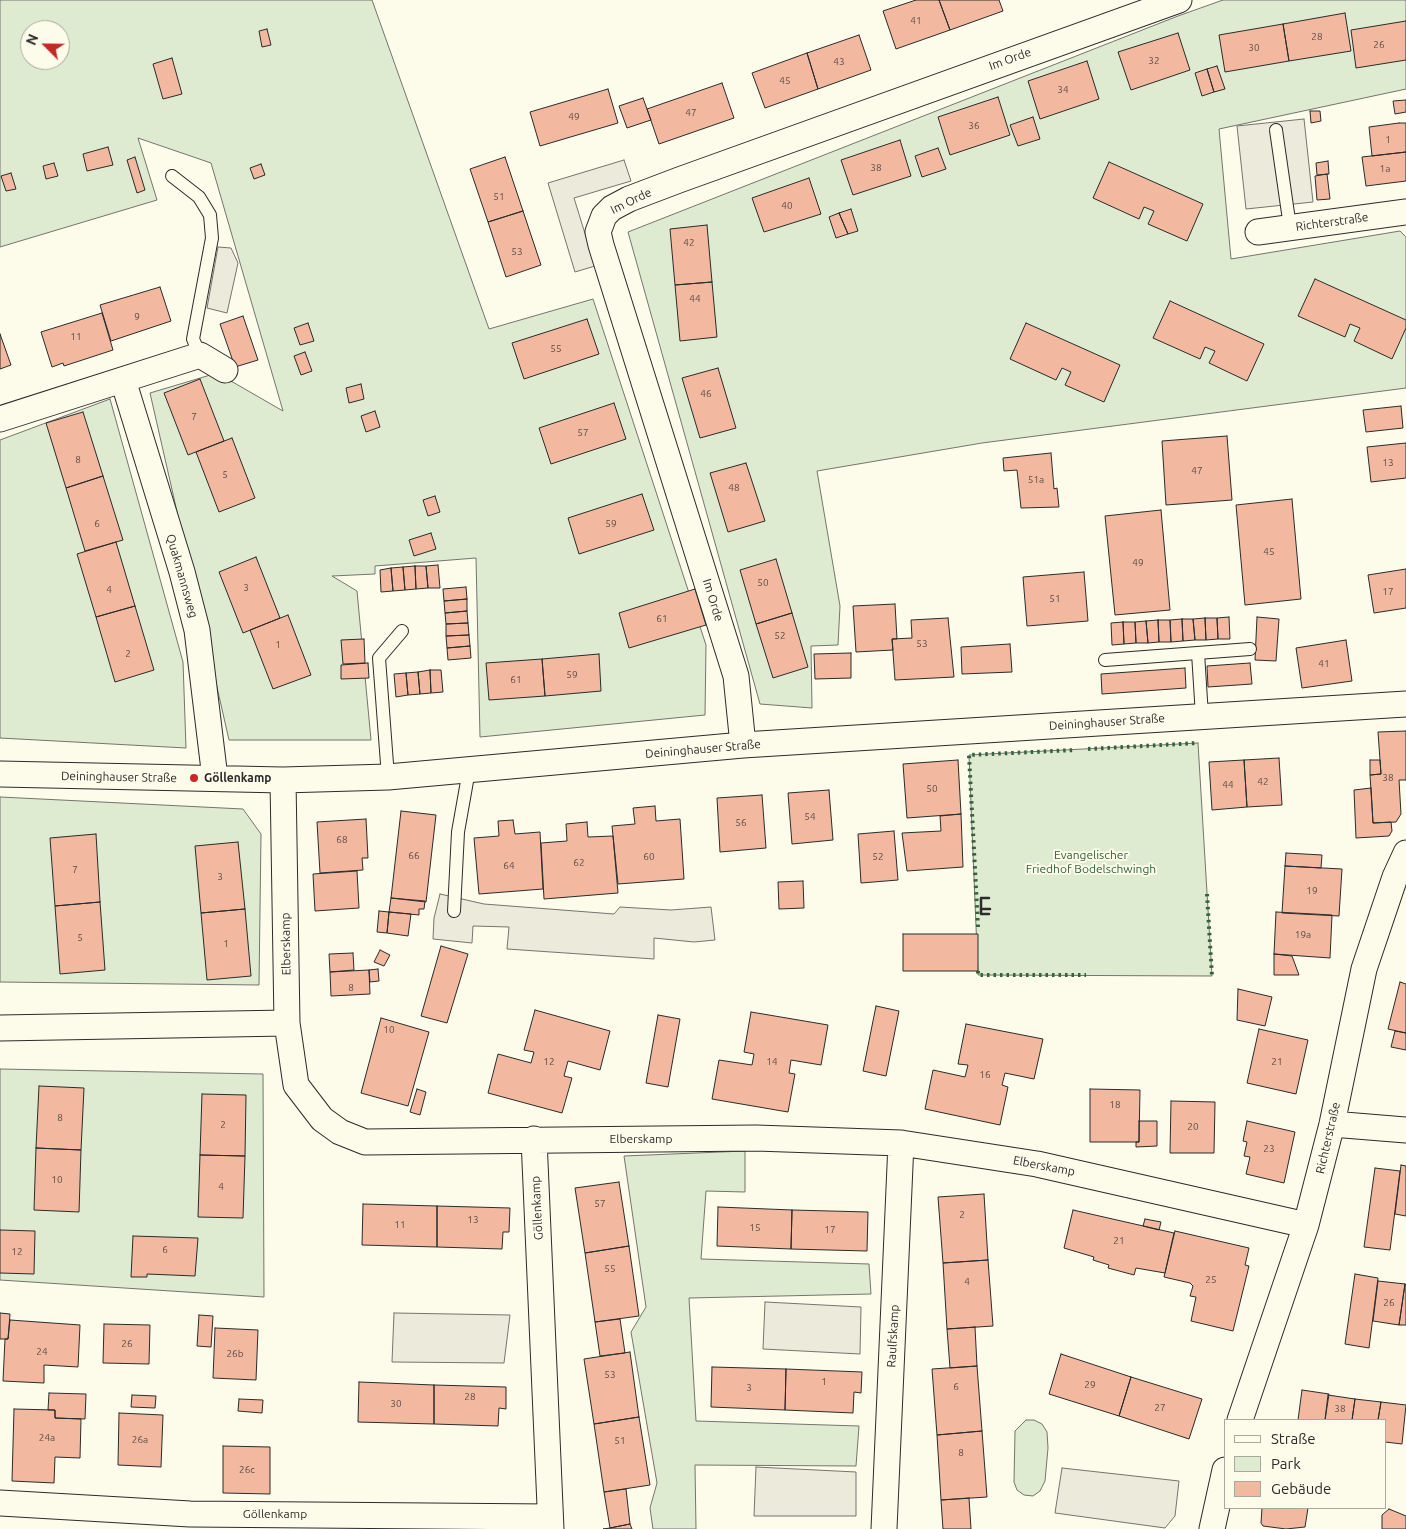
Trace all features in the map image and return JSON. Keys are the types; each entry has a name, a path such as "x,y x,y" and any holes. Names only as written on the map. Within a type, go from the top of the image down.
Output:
{"street":[{"name":"Im Orde","path":"743,745 736,676 601,245 598,232 604,216 612,208 629,199 1179,0"},
{"name":"Richterstraße","path":"1258,232 1406,212"},
{"path":"0,419 200,355 225,370"},
{"name":"Quakmannsweg","path":"123,380 182,572 197,630 214,778"},
{"name":"Deininghauser Straße","path":"0,774 284,780 388,777 743,745 1406,704"},
{"name":"Elberskamp","path":"284,780 288,1023 296,1085 322,1119 340,1132 365,1142 756,1138 901,1143 1037,1164 1306,1225"},
{"name":"Richterstraße","path":"1240,1419 1306,1225 1332,1124 1364,969 1395,877 1406,853"},
{"path":"0,1028 288,1023"},
{"path":"1332,1124 1406,1130"},
{"name":"Göllenkamp","path":"0,1503 190,1521 551,1523 534,1139"},
{"name":"Raulfskamp","path":"884,1529 901,1143"},
{"path":"1212,1529 1224,1475"}],"lane":[{"path":"1276,130 1290,227"},
{"path":"172,176 199,197 210,215 212,238 193,339 200,355"},
{"path":"388,777 379,658 402,631"},
{"path":"1105,660 1250,649"},
{"path":"1198,653 1202,716"},
{"path":"454,911 458,832 469,770"}],"green space":[{"path":"0,0 372,0 489,329 593,299 706,645 705,715 480,737 476,558 375,566 375,574 332,576 357,591 371,740 229,740 150,393 217,373 283,411 211,163 138,138 157,200 0,247"},
{"path":"1223,0 1406,0 1406,89 1219,129 1231,259 1400,231 1406,237 1406,388 982,443 817,471 840,606 838,645 811,646 812,708 760,704 628,232"},
{"path":"110,399 183,662 186,748 0,738 0,440"},
{"name":"Evangelischer Friedhof Bodelschwingh","path":"1198,743 1212,976 978,975 969,755"},
{"path":"0,797 243,809 261,834 259,985 0,982"},
{"path":"0,1069 263,1074 264,1297 0,1280"},
{"path":"745,1151 745,1192 706,1191 701,1259 869,1264 871,1294 689,1298 696,1421 859,1426 856,1466 695,1465 696,1529 653,1529 650,1508 657,1483 631,1332 646,1307 624,1156"},
{"path":"1026,1420 1034,1420 1042,1424 1047,1432 1048,1448 1045,1481 1040,1491 1033,1496 1024,1495 1017,1490 1014,1482 1015,1431"}],"shaded area":[{"path":"1304,119 1313,202 1246,209 1237,126"},
{"path":"624,160 631,181 574,198 595,266 575,272 548,183"},
{"path":"218,247 231,248 238,263 227,313 207,308"},
{"path":"440,894 484,904 614,914 620,907 671,910 711,907 715,940 694,942 654,938 654,959 507,949 509,927 473,926 472,943 433,939 434,918"},
{"path":"765,1302 861,1307 860,1354 763,1349"},
{"path":"394,1313 510,1315 504,1363 392,1362"},
{"path":"756,1467 856,1472 856,1516 754,1516"},
{"path":"1062,1468 1179,1481 1175,1516 1165,1528 1055,1513"}],"building":[{"path":"916,0 939,0 950,30 896,49 883,11"},
{"path":"939,0 999,0 1003,11 950,30"},
{"path":"1345,13 1351,51 1289,61 1283,24"},
{"path":"1406,21 1406,60 1356,68 1351,30"},
{"path":"1283,24 1289,61 1225,72 1219,35"},
{"path":"267,29 271,45 262,47 259,31"},
{"path":"1178,33 1190,70 1131,90 1118,52"},
{"path":"859,35 871,70 818,89 807,53"},
{"path":"807,53 818,89 765,108 752,73"},
{"path":"172,58 182,94 163,99 153,64"},
{"path":"1087,61 1099,99 1040,119 1028,81"},
{"path":"1217,66 1225,89 1214,92 1207,69"},
{"path":"1207,69 1214,92 1202,96 1195,73"},
{"path":"722,83 734,118 659,144 647,109"},
{"path":"608,89 618,123 540,146 530,112"},
{"path":"998,97 1010,135 950,155 938,117"},
{"path":"643,98 651,120 627,128 619,106"},
{"path":"1406,100 1406,112 1395,114 1393,101"},
{"path":"1310,111 1320,111 1321,121 1311,123"},
{"path":"1033,117 1040,139 1018,146 1010,125"},
{"path":"1406,123 1406,152 1372,156 1369,127"},
{"path":"900,140 911,176 853,195 841,160"},
{"path":"108,147 113,165 87,171 83,154"},
{"path":"938,148 946,169 922,177 915,156"},
{"path":"1406,152 1406,181 1366,186 1362,157"},
{"path":"135,157 145,190 137,193 127,160"},
{"path":"505,157 523,211 488,222 470,169"},
{"path":"1328,161 1329,174 1317,175 1316,163"},
{"path":"1109,162 1203,204 1187,241 1148,224 1154,211 1144,207 1139,219 1093,198"},
{"path":"54,163 58,176 46,179 43,166"},
{"path":"261,164 265,175 254,179 250,168"},
{"path":"11,173 16,189 6,191 1,176"},
{"path":"1327,174 1330,199 1317,200 1315,176"},
{"path":"809,178 821,214 764,232 752,198"},
{"path":"851,209 858,231 848,234 839,213"},
{"path":"523,211 541,265 506,277 488,222"},
{"path":"839,213 848,234 836,238 829,217"},
{"path":"707,225 712,282 675,285 670,229"},
{"path":"1315,279 1406,320 1406,328 1392,359 1354,341 1360,328 1350,324 1345,337 1298,316"},
{"path":"712,282 717,337 680,341 675,285"},
{"path":"160,287 171,321 111,341 100,305"},
{"path":"1170,301 1264,344 1247,381 1209,363 1215,351 1205,347 1200,359 1153,338"},
{"path":"102,313 113,350 64,366 63,363 52,367 41,332"},
{"path":"243,316 258,360 235,367 220,324"},
{"path":"587,319 599,354 524,379 512,343"},
{"path":"308,323 314,341 300,345 294,328"},
{"path":"1026,323 1120,365 1104,402 1065,385 1071,372 1062,368 1056,380 1010,359"},
{"path":"0,334 11,365 0,369"},
{"path":"305,352 312,371 301,375 294,356"},
{"path":"718,368 736,428 700,438 682,378"},
{"path":"200,379 224,441 188,455 164,393"},
{"path":"361,384 364,399 349,403 346,388"},
{"path":"614,403 626,439 551,464 539,428"},
{"path":"1401,406 1403,428 1366,432 1363,410"},
{"path":"375,411 380,427 366,432 361,416"},
{"path":"83,412 103,476 66,488 46,423"},
{"path":"1227,436 1232,500 1166,505 1162,441"},
{"path":"232,438 255,498 219,512 196,452"},
{"path":"1406,443 1406,478 1371,482 1367,447"},
{"path":"1051,453 1054,489 1057,488 1059,507 1021,508 1017,470 1004,471 1003,458"},
{"path":"746,463 765,521 728,532 710,473"},
{"path":"103,476 123,540 85,551 66,488"},
{"path":"642,494 654,530 579,554 568,518"},
{"path":"435,496 440,512 428,516 423,500"},
{"path":"1292,499 1301,599 1245,605 1236,505"},
{"path":"1161,510 1170,610 1115,615 1105,516"},
{"path":"431,533 436,549 414,556 409,540"},
{"path":"116,542 135,606 96,617 77,554"},
{"path":"256,557 280,618 243,633 219,572"},
{"path":"776,559 792,613 756,624 740,570"},
{"path":"438,565 440,588 428,588 426,566"},
{"path":"415,566 416,589 405,590 403,567"},
{"path":"415,566 426,566 428,588 416,589"},
{"path":"403,567 405,590 393,591 391,568"},
{"path":"391,568 393,591 381,592 380,570"},
{"path":"1406,569 1406,608 1374,613 1368,575"},
{"path":"1084,572 1088,621 1027,626 1023,577"},
{"path":"466,587 467,599 444,601 443,589"},
{"path":"695,589 706,625 629,648 619,613"},
{"path":"467,599 467,611 445,613 444,601"},
{"path":"895,604 897,639 892,639 893,650 856,652 853,606"},
{"path":"135,606 154,670 115,682 96,617"},
{"path":"467,611 468,623 446,624 445,613"},
{"path":"792,613 808,667 773,678 756,624"},
{"path":"288,615 311,675 273,689 250,630"},
{"path":"1229,617 1230,639 1218,639 1217,618"},
{"path":"1257,617 1279,619 1276,661 1255,660"},
{"path":"948,618 954,677 895,680 892,639 912,638 911,620"},
{"path":"1205,618 1217,618 1218,639 1206,640"},
{"path":"1205,618 1206,640 1195,640 1193,619"},
{"path":"1182,619 1183,641 1171,642 1170,620"},
{"path":"1182,619 1193,619 1195,640 1183,641"},
{"path":"1158,620 1170,620 1171,642 1159,642"},
{"path":"1158,620 1159,642 1148,643 1146,621"},
{"path":"1146,621 1148,643 1136,643 1135,622"},
{"path":"1123,622 1135,622 1136,643 1124,644"},
{"path":"1123,622 1124,644 1112,645 1111,623"},
{"path":"468,623 469,635 446,636 446,624"},
{"path":"469,635 470,646 447,648 446,636"},
{"path":"364,639 365,663 343,664 341,640"},
{"path":"1346,640 1352,681 1302,688 1296,648"},
{"path":"1010,644 1012,672 962,674 961,647"},
{"path":"470,646 471,658 448,660 447,648"},
{"path":"851,653 851,678 815,679 814,654"},
{"path":"599,654 601,691 545,696 542,659"},
{"path":"542,659 545,696 489,700 486,663"},
{"path":"368,663 369,678 341,679 341,665"},
{"path":"1250,663 1252,684 1208,687 1207,666"},
{"path":"1185,668 1186,688 1102,694 1101,674"},
{"path":"430,670 431,693 420,694 418,672"},
{"path":"430,670 441,670 443,692 431,693"},
{"path":"418,672 420,694 408,695 406,673"},
{"path":"406,673 408,695 396,697 394,674"},
{"path":"1406,731 1406,780 1399,780 1401,814 1396,822 1373,823 1370,775 1381,774 1378,732"},
{"path":"1279,758 1282,805 1247,807 1244,760"},
{"path":"958,760 961,814 907,818 903,764"},
{"path":"1244,760 1247,807 1212,810 1209,762"},
{"path":"1370,760 1380,760 1381,774 1370,775"},
{"path":"1371,788 1373,823 1391,822 1392,831 1389,836 1356,838 1354,790"},
{"path":"829,790 833,840 792,844 788,793"},
{"path":"762,795 766,848 720,852 717,798"},
{"path":"655,806 656,821 680,819 684,879 618,884 612,826 635,824 633,808"},
{"path":"401,811 436,815 426,902 391,898"},
{"path":"961,814 963,867 907,871 902,833 941,831 940,816"},
{"path":"366,819 368,858 362,858 363,870 320,873 317,822"},
{"path":"513,820 515,834 540,832 543,889 479,894 474,838 499,836 498,821"},
{"path":"587,822 588,837 613,836 618,893 544,899 541,843 567,841 566,824"},
{"path":"894,831 898,880 861,883 858,834"},
{"path":"96,834 100,902 55,906 50,838"},
{"path":"238,842 245,909 201,913 195,846"},
{"path":"1286,853 1322,855 1321,868 1285,866"},
{"path":"1285,866 1342,869 1339,916 1282,913"},
{"path":"357,871 359,908 315,911 313,874"},
{"path":"803,881 804,908 779,909 778,882"},
{"path":"391,898 425,901 424,909 419,909 419,915 389,912"},
{"path":"100,902 105,970 60,974 55,906"},
{"path":"245,909 251,976 207,980 201,913"},
{"path":"379,911 389,912 387,933 377,932"},
{"path":"389,912 411,914 408,936 387,933"},
{"path":"1276,912 1332,915 1330,958 1274,954"},
{"path":"903,934 978,934 978,971 903,971"},
{"path":"441,946 468,954 447,1023 421,1016"},
{"path":"380,950 390,955 384,966 374,962"},
{"path":"353,953 354,970 330,972 329,954"},
{"path":"1274,954 1292,956 1299,975 1274,975"},
{"path":"378,969 379,981 370,982 369,970"},
{"path":"369,970 370,994 331,996 330,972"},
{"path":"1400,982 1406,984 1406,1033 1388,1029"},
{"path":"1238,989 1272,997 1265,1026 1237,1020"},
{"path":"876,1006 899,1011 886,1076 863,1071"},
{"path":"535,1010 610,1031 600,1070 568,1061 564,1076 572,1078 562,1113 488,1093 498,1054 531,1063 534,1052 524,1050"},
{"path":"751,1012 828,1025 821,1065 791,1060 789,1073 795,1074 788,1112 712,1099 719,1060 752,1065 754,1054 744,1052"},
{"path":"658,1015 680,1019 668,1087 646,1083"},
{"path":"381,1018 429,1032 408,1106 361,1093"},
{"path":"966,1024 1043,1039 1034,1079 1005,1073 1002,1085 1008,1087 1000,1125 925,1109 933,1070 965,1077 968,1065 958,1064"},
{"path":"1259,1029 1308,1040 1296,1094 1247,1083"},
{"path":"1395,1031 1406,1033 1406,1050 1391,1047"},
{"path":"39,1086 84,1088 81,1150 36,1148"},
{"path":"417,1089 426,1092 420,1115 410,1112"},
{"path":"1090,1089 1140,1090 1139,1142 1090,1142"},
{"path":"202,1094 246,1095 245,1156 200,1155"},
{"path":"1171,1101 1215,1102 1214,1153 1170,1153"},
{"path":"1139,1121 1157,1121 1157,1146 1136,1147 1136,1142 1139,1142"},
{"path":"1247,1121 1295,1132 1284,1183 1246,1174 1250,1157 1244,1156 1247,1142 1243,1141"},
{"path":"36,1148 81,1150 79,1212 34,1210"},
{"path":"200,1155 245,1156 243,1218 198,1217"},
{"path":"1401,1165 1406,1166 1406,1216 1395,1214"},
{"path":"1375,1168 1400,1171 1390,1250 1364,1247"},
{"path":"619,1182 629,1246 585,1253 575,1188"},
{"path":"984,1194 988,1260 943,1263 938,1197"},
{"path":"363,1204 437,1206 437,1247 362,1245"},
{"path":"437,1206 510,1208 509,1232 503,1232 502,1249 437,1247"},
{"path":"718,1207 792,1210 791,1249 717,1246"},
{"path":"792,1210 868,1212 867,1251 791,1249"},
{"path":"1073,1210 1174,1233 1165,1273 1136,1268 1134,1275 1108,1268 1109,1265 1093,1260 1094,1257 1064,1248"},
{"path":"1145,1219 1161,1222 1159,1230 1143,1226"},
{"path":"0,1230 35,1231 34,1274 0,1273"},
{"path":"1175,1231 1249,1248 1245,1265 1249,1266 1233,1331 1191,1321 1196,1297 1190,1296 1193,1286 1190,1283 1164,1277"},
{"path":"133,1236 198,1238 195,1276 147,1274 147,1277 131,1277"},
{"path":"629,1246 639,1316 595,1322 585,1253"},
{"path":"988,1260 993,1326 947,1329 943,1263"},
{"path":"1355,1274 1378,1278 1369,1348 1345,1344"},
{"path":"1378,1281 1405,1284 1399,1325 1373,1321"},
{"path":"1405,1284 1406,1325 1399,1325"},
{"path":"0,1313 10,1314 8,1339 0,1339"},
{"path":"199,1315 213,1316 211,1347 197,1346"},
{"path":"620,1319 625,1353 600,1356 595,1322"},
{"path":"10,1320 80,1325 78,1367 44,1365 44,1383 3,1381 5,1339 8,1339"},
{"path":"104,1324 150,1325 149,1364 103,1363"},
{"path":"975,1327 977,1366 950,1368 947,1329"},
{"path":"215,1328 258,1330 256,1380 213,1378"},
{"path":"630,1352 639,1417 594,1424 584,1359"},
{"path":"1061,1354 1131,1377 1119,1416 1049,1394"},
{"path":"977,1366 982,1431 937,1435 932,1369"},
{"path":"712,1367 786,1369 785,1410 711,1407"},
{"path":"786,1369 862,1372 861,1393 854,1392 853,1413 785,1410"},
{"path":"1131,1377 1202,1399 1189,1439 1119,1416"},
{"path":"359,1382 434,1385 434,1424 358,1422"},
{"path":"434,1385 506,1387 506,1409 499,1408 498,1426 434,1424"},
{"path":"1302,1390 1329,1394 1325,1419 1298,1419"},
{"path":"49,1393 86,1394 85,1419 55,1418 55,1410 48,1410"},
{"path":"132,1395 156,1396 155,1408 131,1407"},
{"path":"1328,1395 1355,1399 1352,1419 1325,1419"},
{"path":"239,1399 263,1400 262,1413 238,1411"},
{"path":"1355,1399 1381,1402 1378,1419 1352,1419"},
{"path":"1381,1402 1406,1405 1402,1444 1386,1442 1386,1419 1378,1419"},
{"path":"14,1409 55,1410 55,1418 81,1419 80,1458 55,1457 54,1483 12,1481"},
{"path":"119,1413 163,1415 161,1467 118,1465"},
{"path":"639,1417 650,1485 604,1492 594,1424"},
{"path":"982,1431 987,1497 941,1500 937,1435"},
{"path":"223,1446 270,1447 270,1494 223,1493"},
{"path":"626,1489 630,1524 610,1528 604,1492"},
{"path":"969,1498 971,1529 943,1529 941,1500"},
{"path":"1262,1509 1308,1509 1305,1527 1286,1529 1263,1526 1261,1523"},
{"path":"1389,1509 1406,1516 1406,1529 1382,1529 1382,1515"},
{"path":"630,1524 632,1529 603,1529 610,1528"}],"hedge":[{"path":"1088,749 1198,743"},
{"path":"978,927 969,755 1075,750"},
{"path":"1207,894 1212,976"},
{"path":"978,971 978,975 1086,975"}],"wall":[{"path":"989,898 981,898 981,914 989,914"},
{"path":"981,909 990,909"}],"place":[{"name":"Göllenkamp","path":"194,778"}]}
